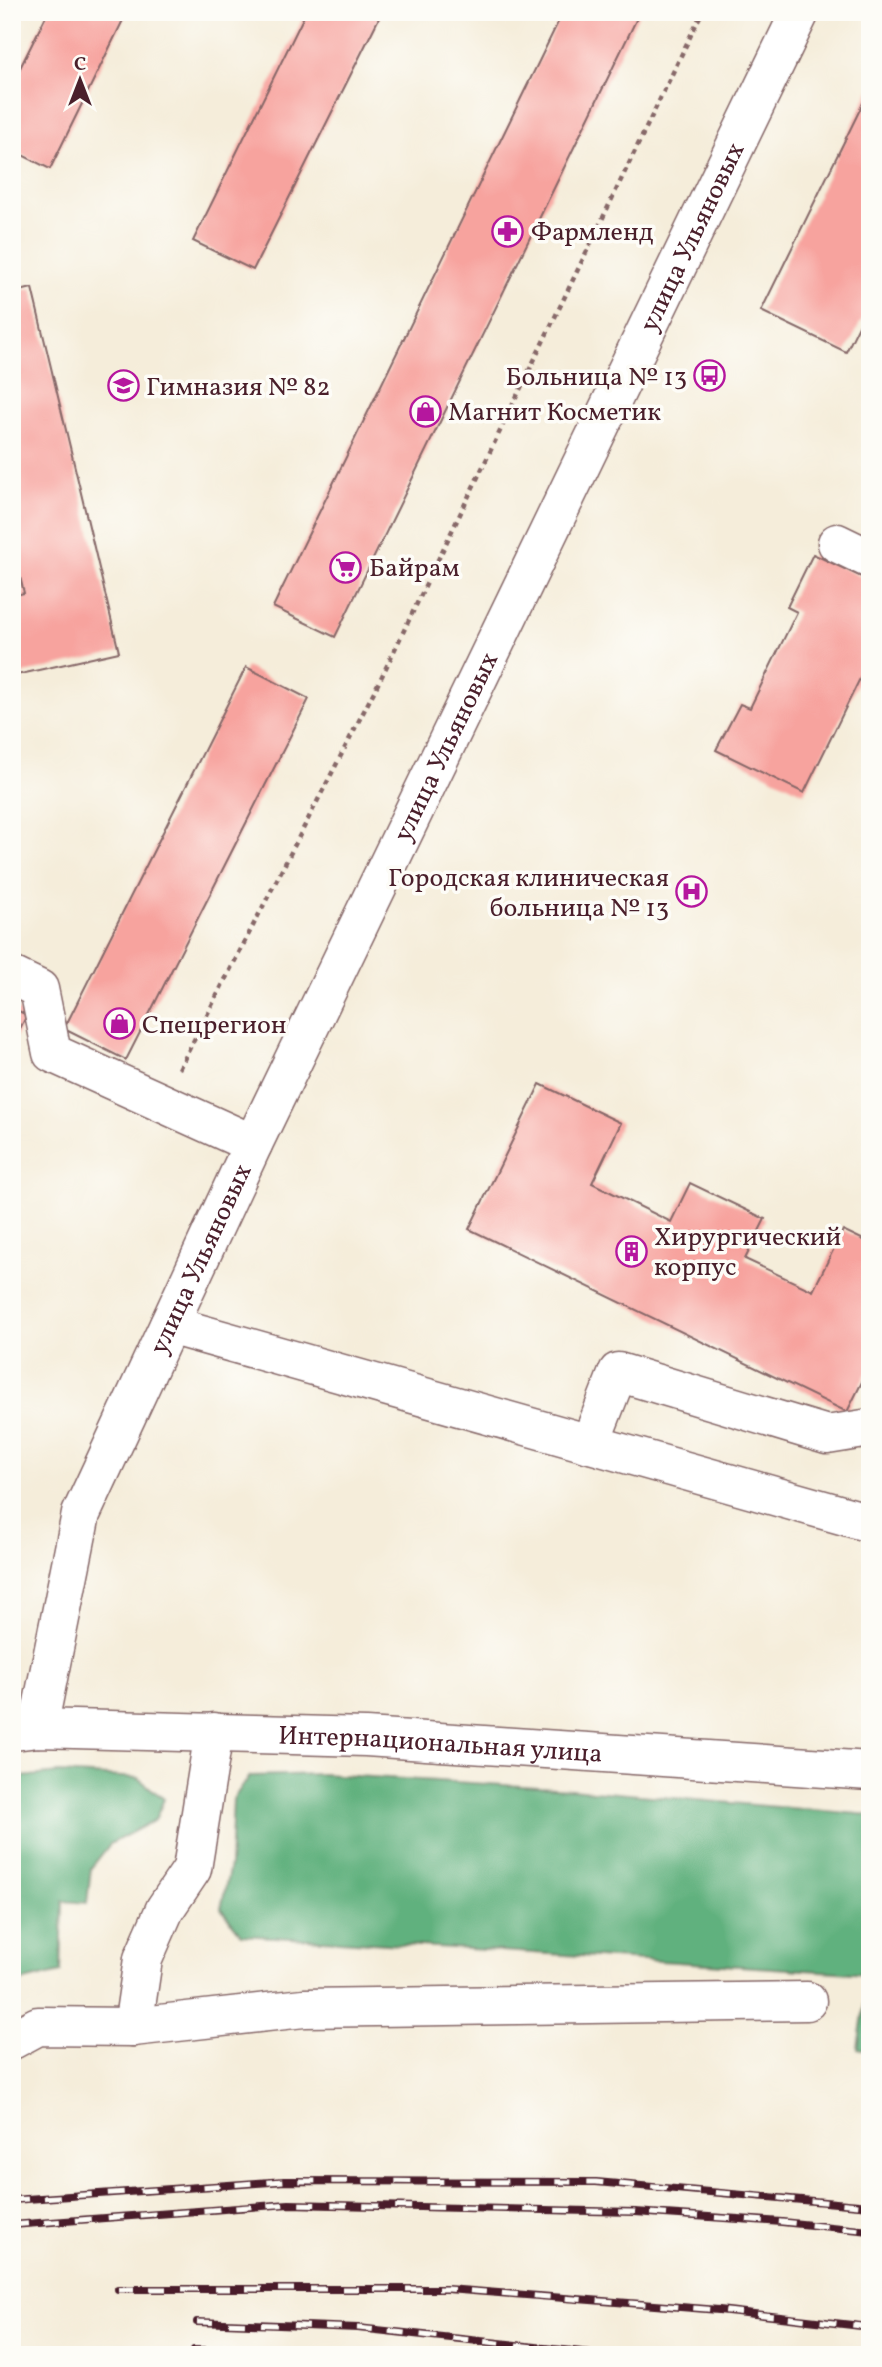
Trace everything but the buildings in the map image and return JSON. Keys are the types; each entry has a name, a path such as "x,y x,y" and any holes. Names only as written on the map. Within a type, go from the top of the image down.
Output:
{"main road":[{"name":"улица Ульяновых","path":"25,1730 81,1514 253,1144 800,12"},
{"path":"12,976 39,989 52,1053 253,1144"},
{"path":"169,1325 870,1523"},
{"path":"590,1444 618,1372 827,1434 870,1428"},
{"name":"Интернациональная улица","path":"25,1730 366,1737 870,1771"},
{"path":"133,2027 143,1959 165,1909 192,1869 214,1732"},
{"path":"12,2040 38,2026 133,2027 304,2008 807,2001"}],"path":[{"path":"161,1103 382,676 702,12"}],"green space":[{"path":"59,1773 138,1778 164,1799 155,1820 110,1844 91,1868 87,1903 63,1901 61,1972 12,1984 12,1778"},
{"path":"322,1774 571,1789 870,1815 870,2051 858,2048 869,1974 242,1935 221,1909 230,1865 233,1799 250,1776"}],"railway":[{"path":"12,2200 285,2181 596,2182 870,2206"},
{"path":"12,2225 289,2204 635,2212 870,2231"},
{"path":"118,2289 447,2289 719,2310 870,2327"},
{"path":"197,2322 358,2328 610,2355"},
{"path":"194,2350 421,2355"}],"place":[{"name":"Фармленд","path":"508,231"},
{"name":"Больница № 13","path":"710,376"},
{"name":"Гимназия № 82","path":"123,386"},
{"name":"Магнит Косметик","path":"425,411"},
{"name":"Байрам","path":"346,567"},
{"name":"Городская клиническая больница № 13","path":"692,892"},
{"name":"Спецрегион","path":"119,1024"},
{"name":"Хирургический корпус","path":"631,1251"}]}
